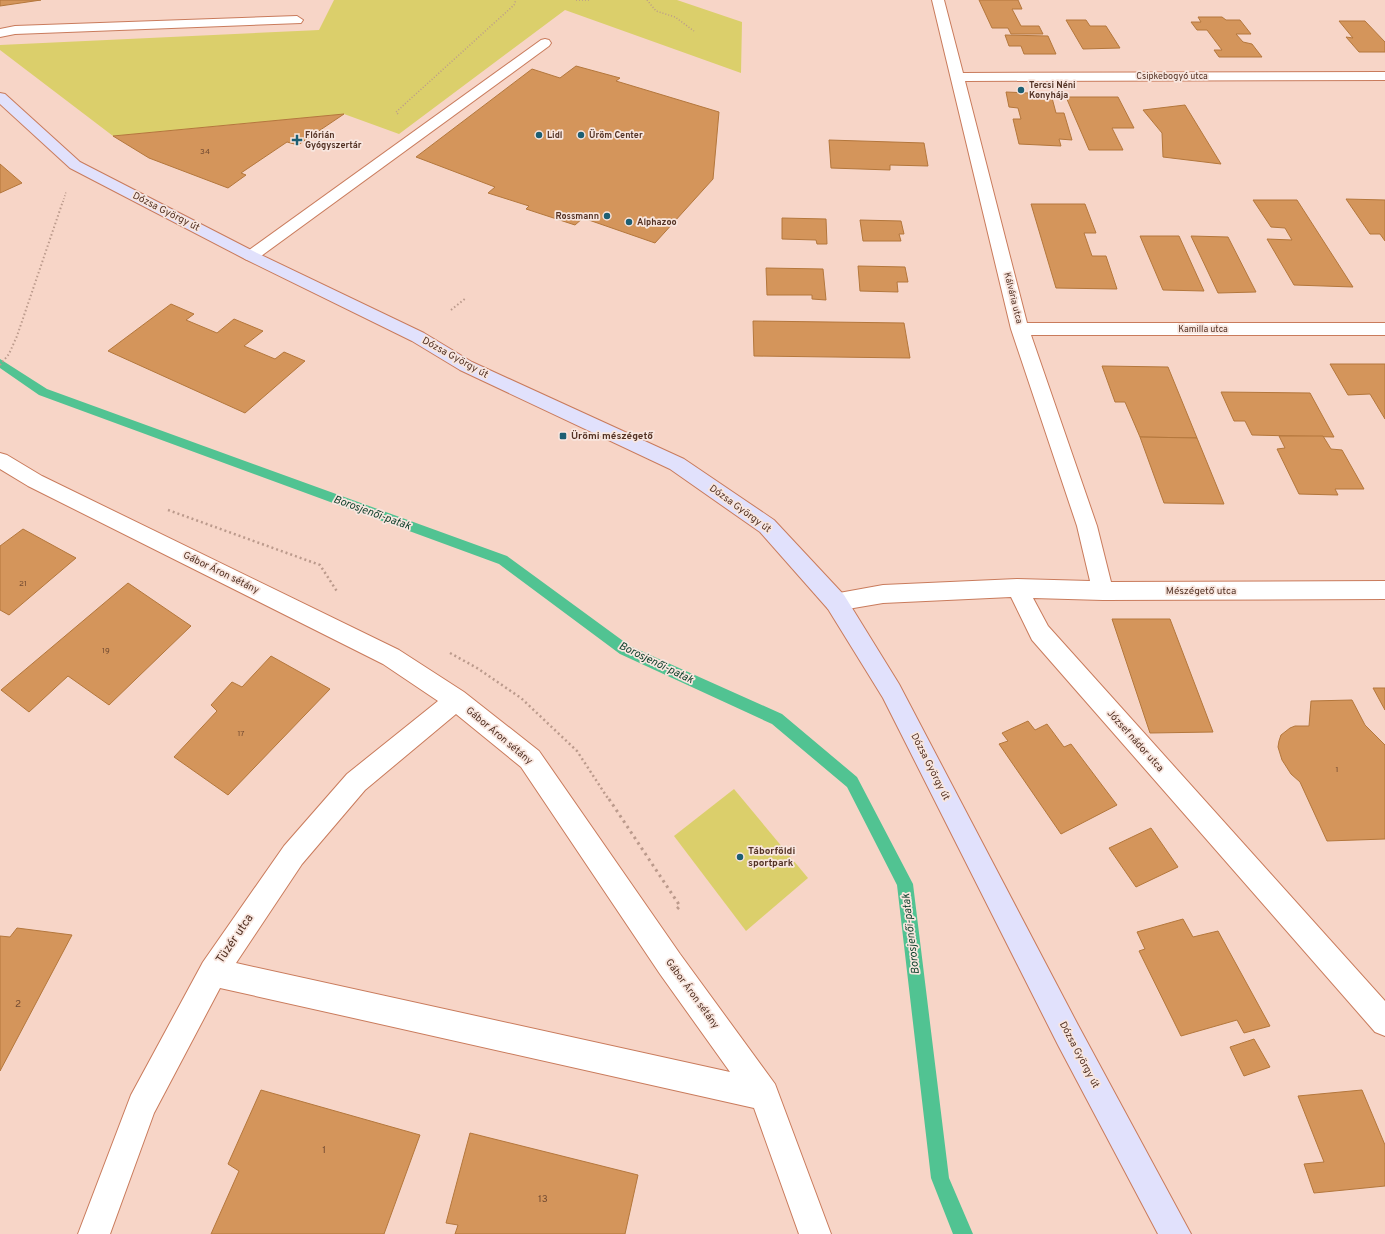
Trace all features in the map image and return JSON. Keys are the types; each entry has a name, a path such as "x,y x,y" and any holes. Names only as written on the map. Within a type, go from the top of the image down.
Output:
{"main road":[{"name":"Dózsa György út","path":"0,97 75,165 251,256 418,337 466,366 678,464 768,526 836,602 891,691 1068,1035 1175,1234"}],"street":[{"name":"Kálvária utca","path":"938,0 1020,329 1087,526 1103,591"},
{"path":"0,32 15,30 297,20"},
{"path":"251,256 545,43"},
{"name":"Csipkebogyó utca","path":"958,77 1385,76"},
{"name":"Kamilla utca","path":"1020,329 1385,329"},
{"name":"Gábor Áron sétány","path":"0,460 35,482 391,657 456,700 530,759 665,958 764,1095 815,1234"},
{"path":"836,602 884,594 1017,588"},
{"name":"Mészégető utca","path":"1017,588 1103,591 1385,590"},
{"name":"József nádor utca","path":"1017,588 1040,633 1385,1022"},
{"name":"Tüzér utca","path":"94,1234 142,1106 213,972 293,855 356,782 456,700"},
{"path":"213,972 764,1095"}],"path":[{"path":"417,135 396,112 514,5 516,0"},
{"path":"576,0 589,0"},
{"path":"647,0 656,11 675,17 694,31"},
{"path":"0,366 9,354 17,336 75,165"},
{"path":"451,310 466,298"}],"shaded area":[{"path":"334,0 677,0 742,22 741,73 565,10 399,134 344,114 113,136 0,50 0,45 319,30"},
{"name":"Táborföldi sportpark","path":"734,789 808,878 746,931 674,836"}],"building":[{"path":"0,0 41,0 0,6"},
{"path":"979,0 1018,0 1022,9 1012,9 1021,26 1039,26 1043,34 1011,34 1008,28 992,28"},
{"path":"1198,17 1222,17 1226,20 1240,20 1251,34 1236,34 1243,42 1252,44 1262,57 1219,57 1214,50 1222,50 1207,30 1197,30 1191,22 1201,22"},
{"path":"1066,20 1086,20 1090,26 1106,26 1120,48 1083,49"},
{"path":"1339,21 1365,21 1385,42 1385,52 1359,52 1346,37 1353,38"},
{"path":"1005,35 1048,36 1056,54 1024,54 1021,46 1009,46"},
{"name":"Üröm Center","path":"576,66 620,78 616,81 719,112 713,179 655,243 583,218 575,225 526,209 529,206 488,193 495,187 416,157 532,69 560,78"},
{"path":"1006,92 1051,94 1056,113 1064,113 1072,140 1059,139 1061,146 1019,144 1013,119 1021,119 1018,108 1009,107"},
{"path":"1066,97 1118,97 1134,128 1112,128 1123,150 1089,150"},
{"path":"1185,105 1221,164 1163,157 1162,133 1143,110"},
{"path":"344,114 298,145 287,142 241,173 246,175 228,188 149,158 113,136"},
{"path":"829,140 924,143 928,166 890,165 890,170 831,168"},
{"path":"0,164 22,183 0,193"},
{"path":"1346,199 1385,200 1385,241 1380,234 1370,234"},
{"path":"1253,200 1297,200 1353,287 1294,285 1267,239 1292,240 1285,228 1271,227"},
{"path":"1031,204 1085,204 1096,233 1084,233 1092,256 1106,256 1117,289 1056,288"},
{"path":"782,218 826,219 827,244 817,244 816,240 782,239"},
{"path":"860,220 901,221 904,234 899,234 901,241 863,241"},
{"path":"1140,236 1179,236 1204,291 1163,290"},
{"path":"1191,236 1228,237 1256,292 1218,293"},
{"path":"858,266 905,267 908,282 897,282 898,292 860,291"},
{"path":"766,268 823,269 826,300 812,299 812,295 767,295"},
{"path":"171,304 194,314 186,320 217,333 234,319 263,331 244,346 275,359 284,352 305,361 245,413 108,351"},
{"path":"753,321 904,323 910,358 754,356"},
{"path":"1330,364 1385,364 1385,419 1370,394 1348,395"},
{"path":"1102,366 1168,367 1197,438 1140,437 1125,402 1115,402"},
{"path":"1221,392 1310,393 1334,437 1252,435 1245,421 1234,421"},
{"path":"1279,436 1323,436 1331,449 1342,450 1364,489 1335,489 1338,495 1299,494 1277,449 1285,448"},
{"path":"1140,437 1197,438 1224,504 1164,503"},
{"path":"23,529 76,558 9,615 0,610 0,546"},
{"path":"128,583 191,626 109,705 68,676 29,712 1,690"},
{"path":"1112,619 1170,619 1213,732 1150,733"},
{"path":"271,656 330,689 228,795 174,757 217,711 211,705 232,682 242,687"},
{"path":"1373,688 1385,688 1385,710"},
{"path":"1352,700 1365,725 1385,745 1385,839 1327,841 1300,782 1291,774 1282,760 1278,747 1279,741 1281,735 1290,728 1295,726 1309,726 1311,701"},
{"path":"1028,721 1035,730 1047,724 1064,747 1071,744 1117,805 1061,834 999,744 1008,741 1002,733"},
{"path":"1151,828 1178,867 1136,887 1109,848"},
{"path":"1183,919 1193,937 1218,931 1270,1026 1244,1033 1237,1020 1181,1036 1139,951 1145,949 1137,932"},
{"path":"17,928 72,935 0,1071 0,936 10,937"},
{"path":"1254,1039 1270,1067 1244,1076 1230,1047"},
{"path":"261,1090 420,1135 384,1234 211,1234 239,1171 228,1164"},
{"path":"1362,1090 1385,1145 1385,1186 1314,1193 1304,1164 1324,1162 1298,1096"},
{"path":"470,1133 638,1175 625,1234 455,1234 458,1225 446,1223"}],"waterway":[{"name":"Borosjenői-patak","path":"0,363 43,392 503,560 625,650 777,719 852,782 905,884 940,1178 963,1234"}],"place":[{"name":"Tercsi Néni Konyhája","path":"1021,90"},
{"name":"Lidl","path":"539,135"},
{"name":"Üröm Center","path":"581,135"},
{"name":"Flórián Gyógyszertár","path":"297,140"},
{"name":"Rossmann","path":"607,216"},
{"name":"Alphazoo","path":"629,222"},
{"name":"Ürömi mészégető","path":"563,436"},
{"name":"Táborföldi sportpark","path":"740,857"}]}
